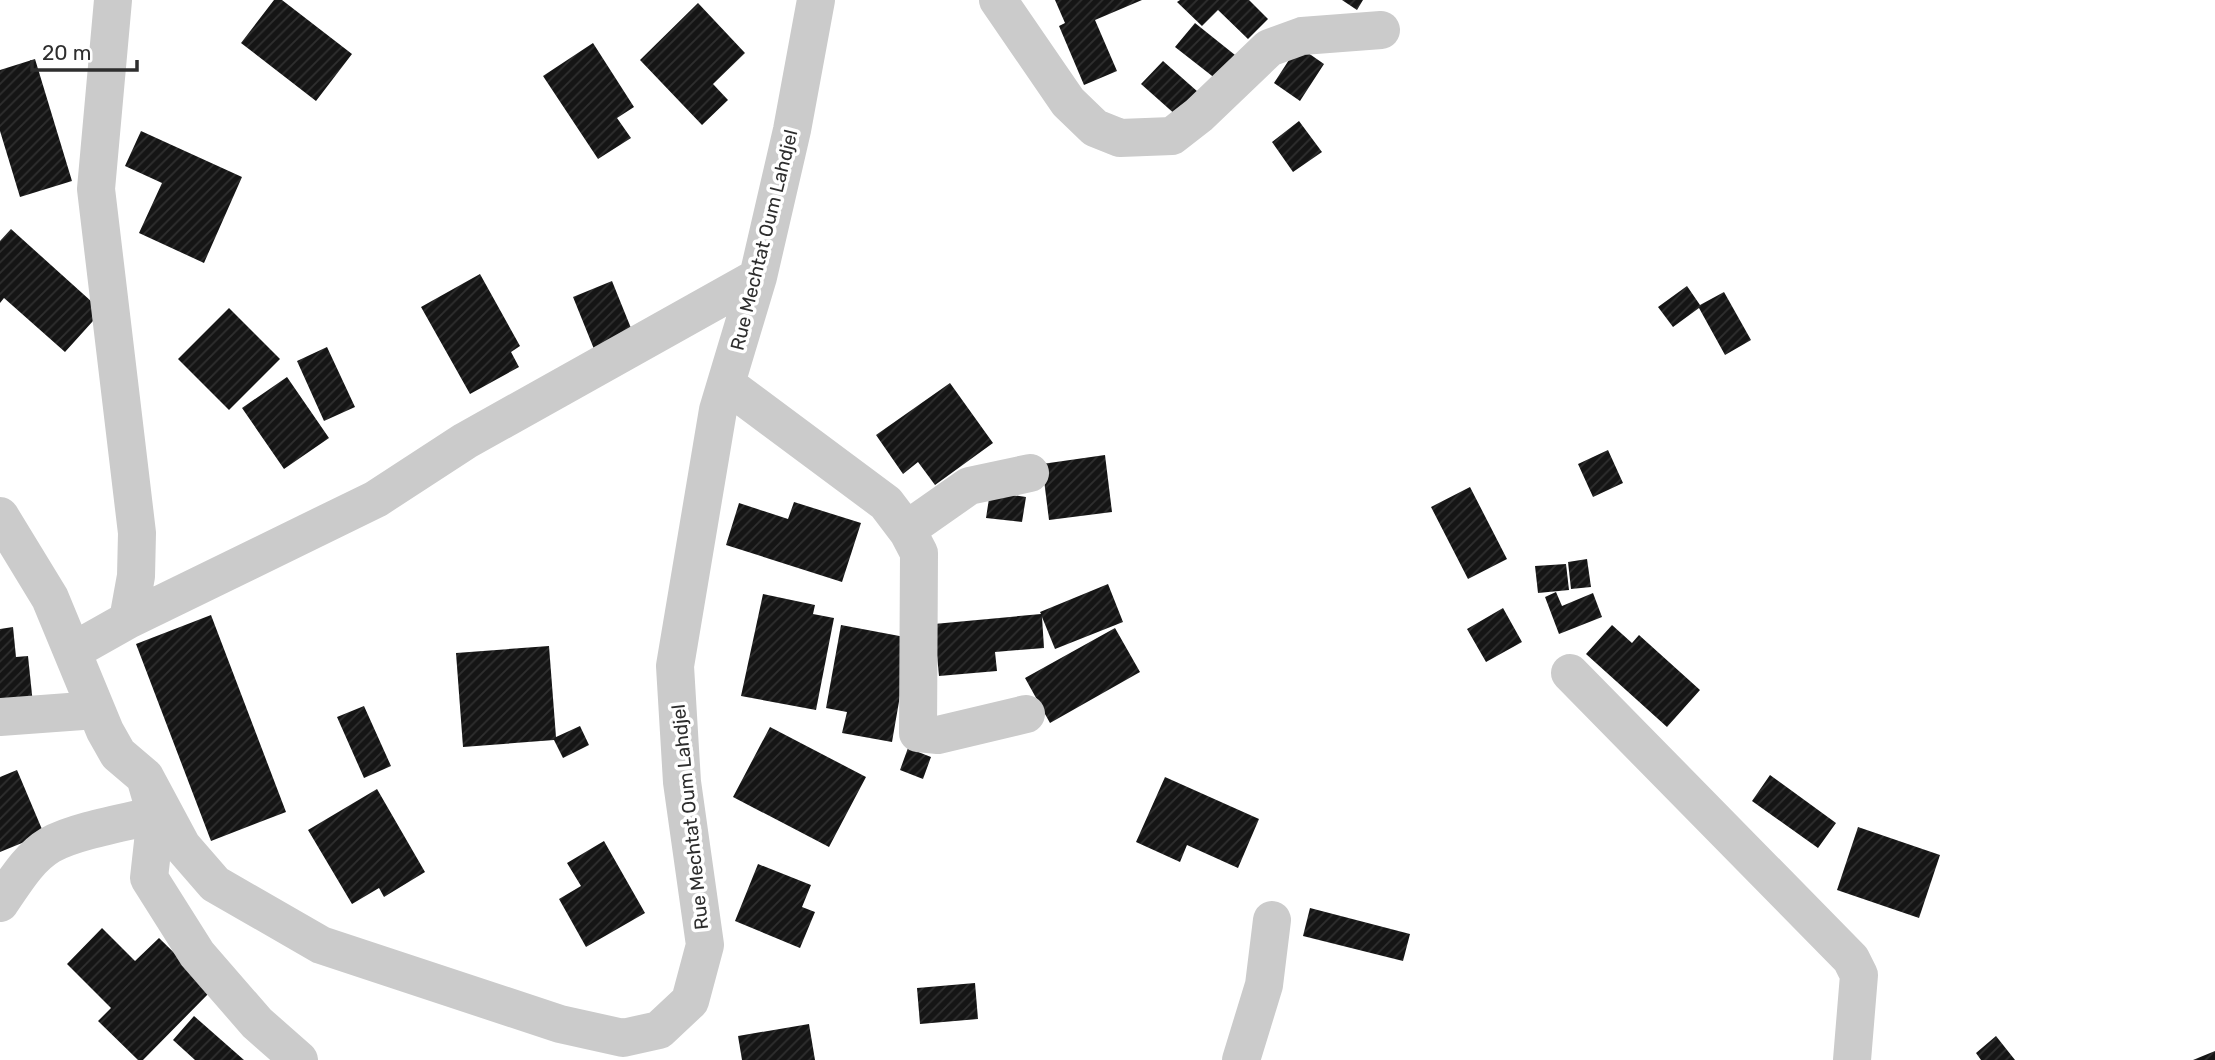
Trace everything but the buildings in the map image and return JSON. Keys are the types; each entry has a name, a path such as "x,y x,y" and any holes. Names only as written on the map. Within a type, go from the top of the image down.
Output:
{"street":[{"path":"113,0 96,189 137,533 136,576 128,620"},
{"name":"Rue Mechtat Oum Lahdjel","path":"145,777 182,846 215,884 321,945 560,1024 623,1038 659,1030 690,1001 705,945 682,782 675,666 718,410 758,277 792,130 816,0"},
{"path":"998,0 1068,102 1095,128 1120,138 1172,136 1199,115 1269,48 1302,36 1381,30"},
{"path":"73,651 128,620 376,499 465,442 758,277"},
{"path":"726,384 886,503 908,531 919,553 918,733 938,734 1026,714"},
{"path":"908,531 969,486 1030,473"},
{"path":"0,516 50,598 96,710 118,754 145,777 156,815 149,878 197,954 257,1023 299,1060"},
{"path":"1570,673 1851,959 1859,975 1852,1060"},
{"path":"0,717 96,710"},
{"path":"0,903 33,859 50,845 70,837 156,815"},
{"path":"1241,1060 1264,985 1272,920"}]}
